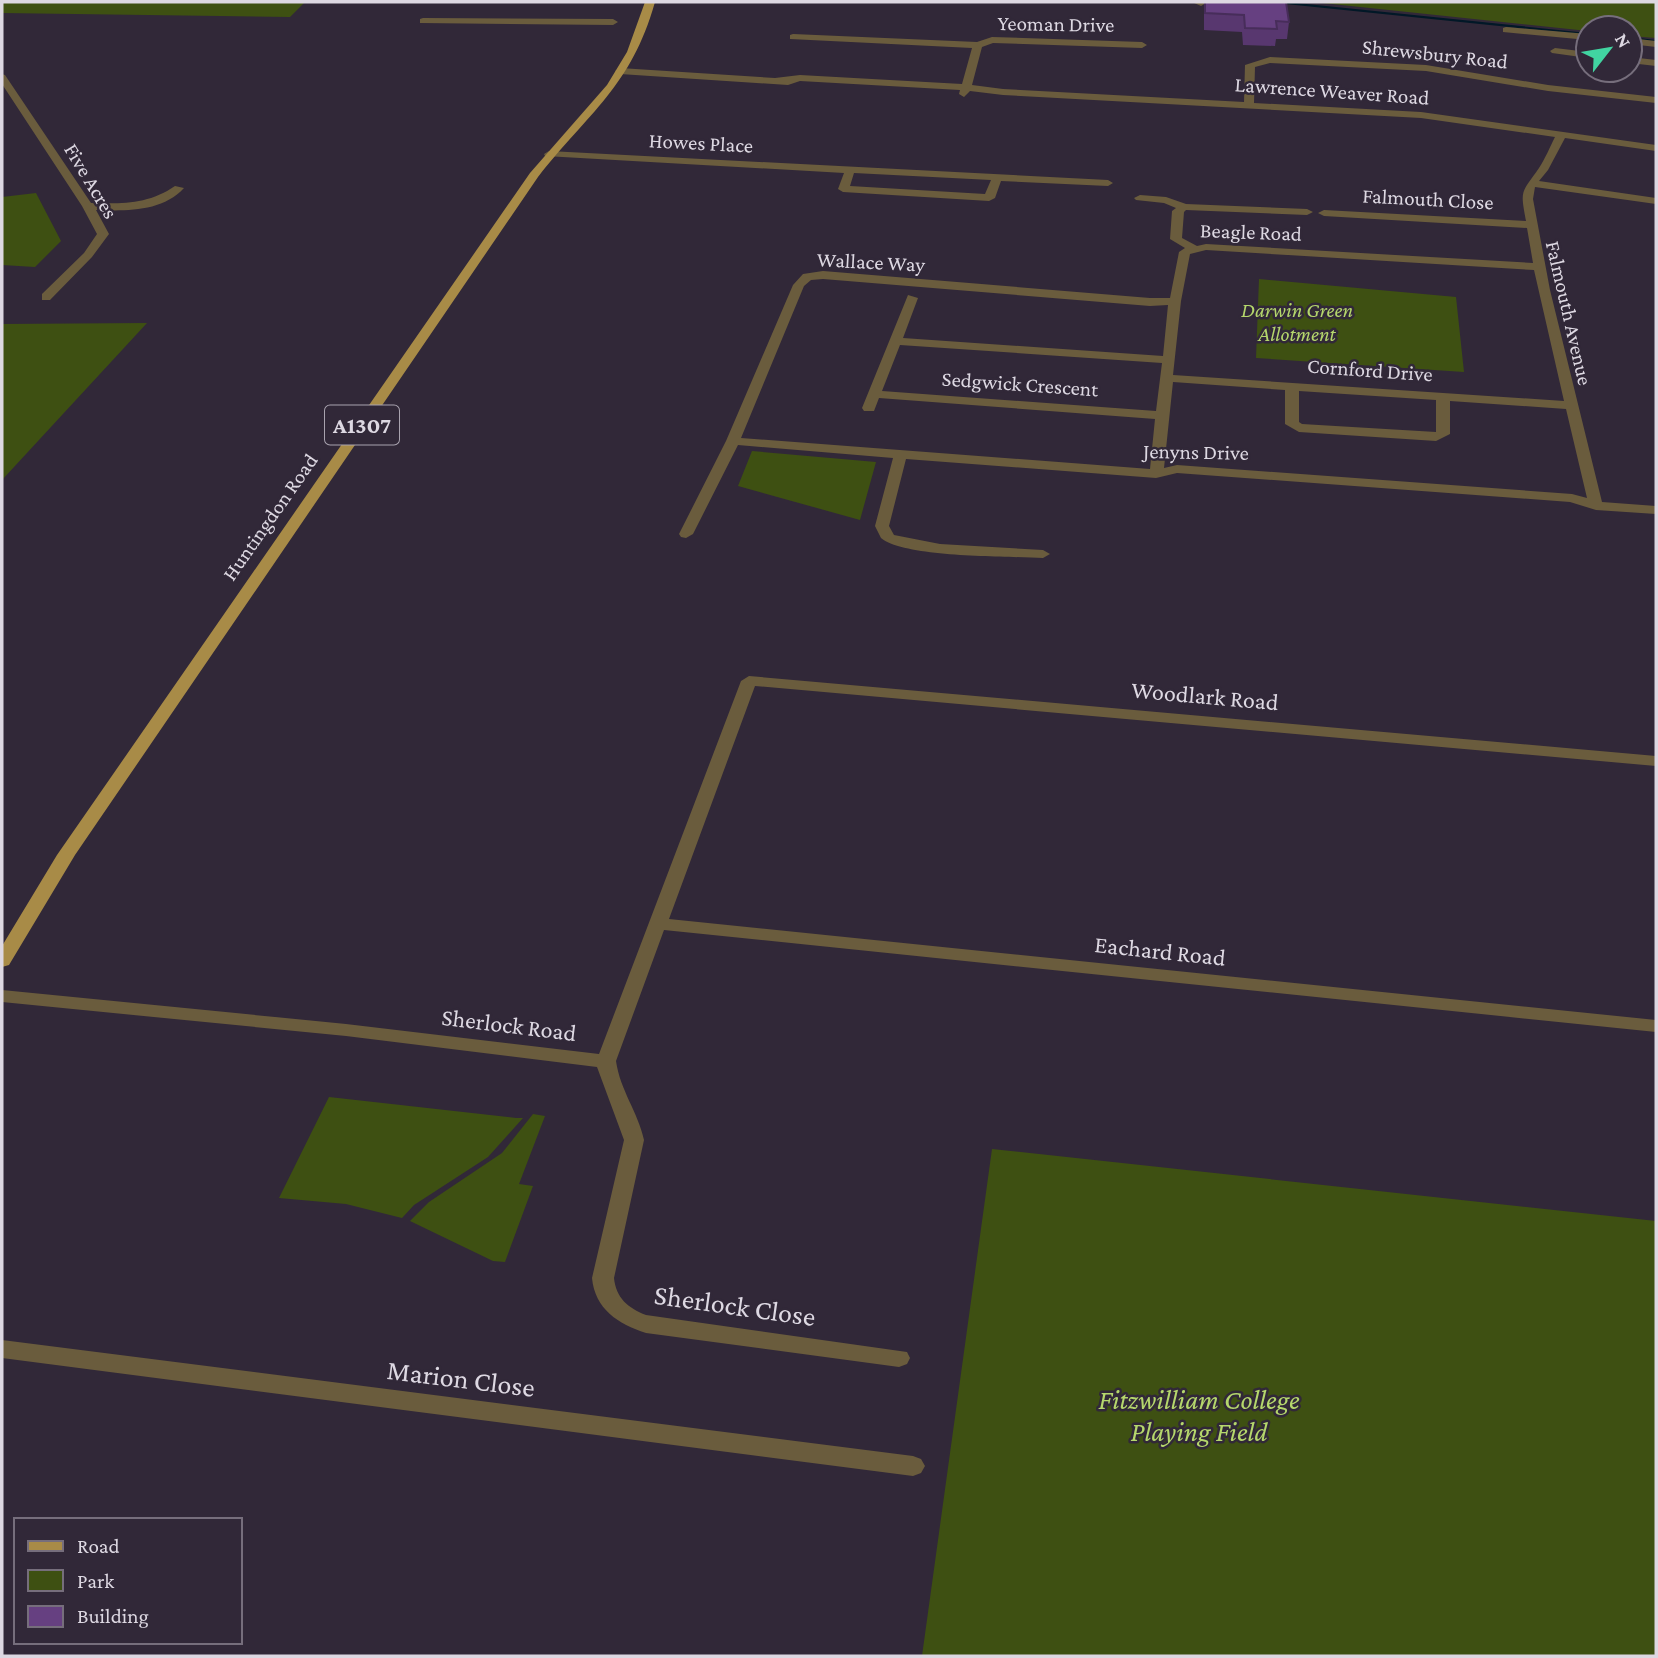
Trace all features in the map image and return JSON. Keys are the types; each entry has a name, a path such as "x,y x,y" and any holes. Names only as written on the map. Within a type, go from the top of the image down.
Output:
{"main road":[{"name":"Huntingdon Road","path":"2,961 81,832 549,154 602,99 638,42 650,2"}],"street":[{"path":"424,21 613,22"},
{"path":"1506,30 1574,36"},
{"path":"793,37 978,45"},
{"name":"Yeoman Drive","path":"965,90 978,45 992,40 1142,45"},
{"path":"1555,51 1574,53"},
{"name":"Shrewsbury Road","path":"1249,105 1250,65 1270,60 1426,68 1548,88 1656,100"},
{"name":"Lawrence Weaver Road","path":"620,71 1421,116 1656,148"},
{"name":"Five Acres","path":"2,77 88,206 103,234 88,255 46,297"},
{"path":"1531,183 1543,170 1561,136"},
{"name":"Howes Place","path":"549,154 1108,183"},
{"path":"850,170 843,189 989,198 996,178"},
{"path":"1531,183 1656,201"},
{"name":"Falmouth Avenue","path":"1531,183 1527,199 1530,225 1596,506"},
{"path":"88,206 139,208 169,197 179,188"},
{"path":"1140,198 1166,200 1184,207 1307,212"},
{"path":"1184,207 1178,211 1176,239 1193,248"},
{"name":"Falmouth Close","path":"1324,213 1530,225"},
{"name":"Beagle Road","path":"1156,474 1175,301 1185,252 1206,247 1539,267"},
{"name":"Wallace Way","path":"686,534 733,441 799,285 807,277 823,275 1158,303 1175,301"},
{"path":"869,408 912,298"},
{"name":"Sedgwick Crescent","path":"895,341 1168,360"},
{"name":"Cornford Drive","path":"1166,378 1570,404"},
{"path":"1292,386 1292,424 1299,428 1436,437 1443,434 1444,396"},
{"name":"Sedgwick Crescent","path":"874,394 1162,415"},
{"name":"Jenyns Drive","path":"733,441 1156,474 1178,469 1572,498 1596,506 1656,510"},
{"path":"901,453 881,526 890,539 912,544 1043,554"},
{"name":"Woodlark Road","path":"749,681 1656,761"},
{"name":"Sherlock Road","path":"2,996 346,1030 606,1061 749,681"},
{"name":"Eachard Road","path":"659,924 1656,1026"},
{"name":"Sherlock Close","path":"606,1061 610,1083 630,1119 634,1140 603,1278 606,1295 614,1306 633,1321 646,1324 899,1358"},
{"name":"Marion Close","path":"2,1349 913,1466"}],"green space":[{"path":"2,2 305,2 290,17 2,13"},
{"path":"1313,2 1656,2 1656,38 1644,37 1644,14 1574,14 1574,30"},
{"path":"36,193 61,241 35,267 2,265 2,197"},
{"name":"Darwin Green Allotment","path":"1259,279 1456,297 1464,372 1256,358"},
{"path":"147,323 2,480 2,324"},
{"path":"752,451 876,462 860,520 738,486"},
{"path":"329,1097 523,1118 488,1157 414,1205 402,1218 346,1204 279,1198"},
{"path":"533,1114 545,1116 519,1184 533,1186 505,1262 493,1261 410,1221 429,1202 502,1153"},
{"name":"Fitzwilliam College Playing Field","path":"992,1149 1656,1221 1656,1656 922,1656"}],"building":[{"path":"1205,2 1286,2 1289,22 1276,21 1277,29 1245,28 1244,15 1205,13"}],"waterway":[{"path":"1276,2 1574,33"},
{"path":"1644,40 1656,41"}]}
